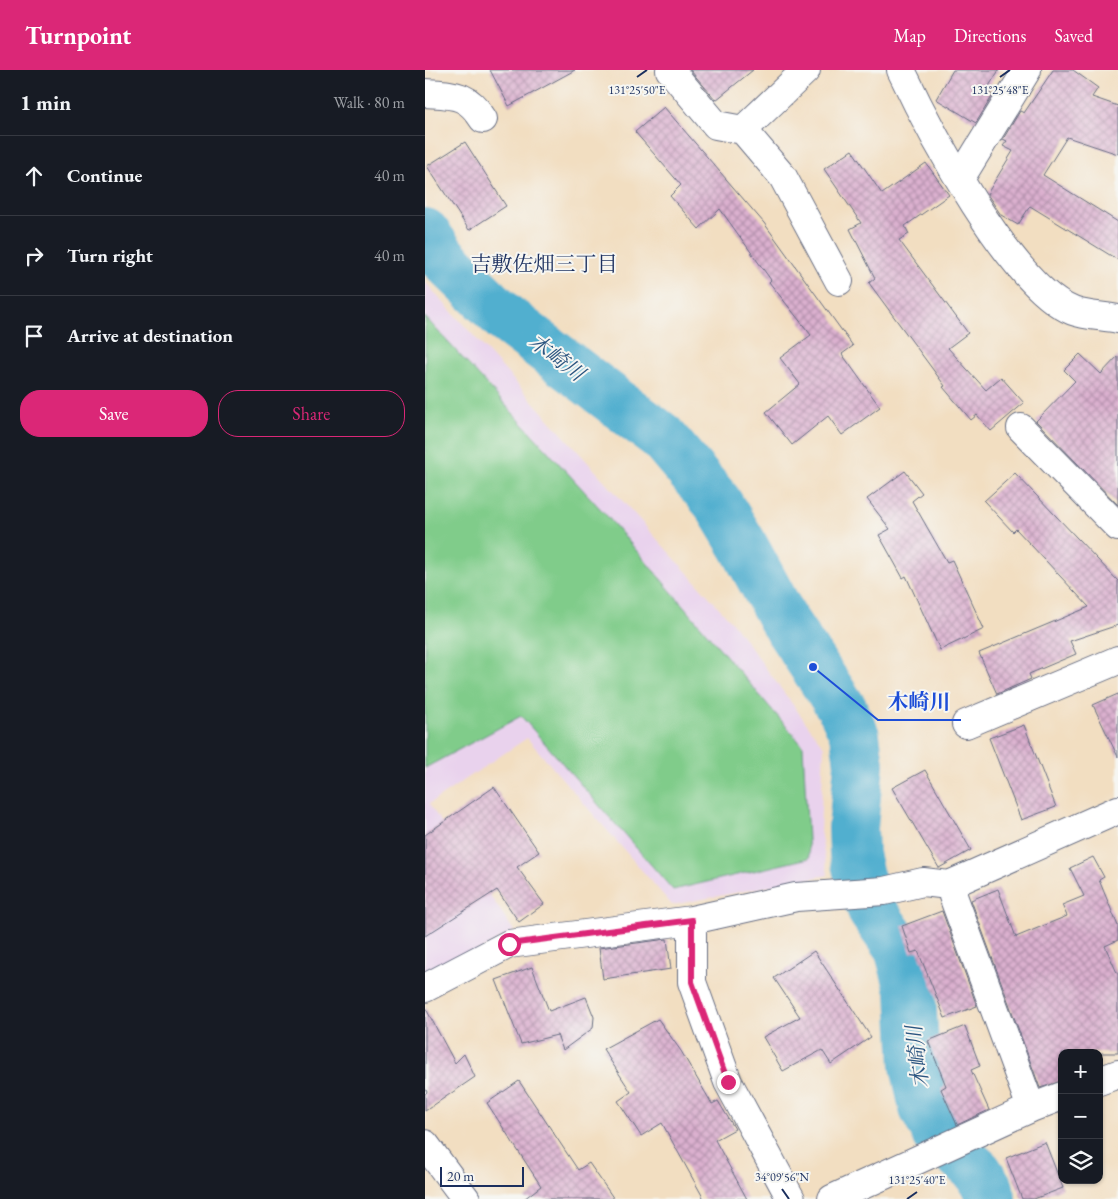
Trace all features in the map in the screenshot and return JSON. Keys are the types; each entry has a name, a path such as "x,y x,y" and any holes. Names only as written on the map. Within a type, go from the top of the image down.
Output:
{"street":[{"path":"670,70 716,125 743,130 783,177 839,280"},
{"path":"743,130 806,70"},
{"path":"901,70 919,107 960,179 1016,264 1046,293 1073,311 1118,319"},
{"path":"960,179 1027,70"},
{"path":"425,93 455,95 474,104 483,119"},
{"path":"1021,428 1118,527"},
{"path":"966,724 1118,660"},
{"path":"425,988 509,944 692,920 796,897 885,891 923,882 949,885 1118,810"},
{"path":"949,885 1031,1108"},
{"path":"692,920 692,982 721,1064 728,1082 791,1199"},
{"path":"1103,1080 1118,1074"},
{"path":"832,1199 1031,1108 1058,1098"},
{"path":"425,1144 465,1199"}],"shaded area":[{"path":"425,282 731,621 824,747 820,831 828,875 672,905 527,738 429,804 514,931 425,981"}],"green space":[{"path":"425,317 607,516 803,746 809,858 673,890 521,716 425,768"}],"building":[{"path":"490,70 575,70 509,106"},
{"path":"690,70 753,70 716,100"},
{"path":"953,70 999,70 986,91 993,95 976,123 936,99"},
{"path":"1053,70 1073,70 1098,88 1092,97 1118,106 1118,154 1067,137 1043,175 1118,222 1118,260 1030,206 1018,225 1001,215 987,194 1013,151 1003,146 1007,141 1003,139 1020,111 1024,113"},
{"path":"664,107 764,223 853,346 842,354 880,407 842,435 828,416 792,445 766,412 800,384 780,358 811,335 769,282 771,280 720,209 699,229 670,196 681,185 635,132"},
{"path":"465,142 506,206 469,230 427,166"},
{"path":"852,150 882,194 926,163 949,195 905,226 909,234 899,240 968,333 948,348 986,390 1001,377 1024,403 991,431 977,415 971,420 943,387 945,386 869,283 875,278 850,229 861,223 824,169"},
{"path":"1080,354 1101,374 1118,356 1118,505 1036,421 1075,381 1064,370"},
{"path":"905,471 922,493 912,501 947,562 952,560 984,629 940,650 906,576 903,578 879,535 890,529 867,499"},
{"path":"1015,473 1118,581 1118,625 1070,641 1076,654 1029,674 1031,679 997,694 979,653 1089,607 1016,529 1013,532 984,501"},
{"path":"1118,694 1118,757 1093,705"},
{"path":"1024,725 1056,807 1021,820 989,738"},
{"path":"925,770 971,850 939,868 892,788"},
{"path":"494,787 539,852 517,867 544,904 519,922 497,890 425,936 425,835"},
{"path":"1093,857 1104,877 1099,880 1118,926 1118,940 1105,946 1118,975 1118,1053 1103,1053 1103,1049 1058,1049 1058,1082 1040,1088 971,900 998,889 1016,937 1067,916 1062,905 1084,896 1070,868"},
{"path":"942,911 977,1006 945,1018 918,951 911,953 902,926"},
{"path":"667,939 671,969 603,979 599,948"},
{"path":"814,951 871,1037 831,1064 822,1050 783,1071 763,1037 800,1017 774,978"},
{"path":"532,967 549,1011 586,997 594,1017 593,1028 563,1050 557,1035 521,1044 496,980"},
{"path":"425,1007 455,1063 464,1054 475,1077 425,1111 425,1094 427,1092 425,1088"},
{"path":"658,1019 681,1051 712,1104 718,1101 735,1129 715,1140 747,1199 704,1199 662,1123 641,1136 618,1101 631,1092 603,1049"},
{"path":"965,1026 980,1066 971,1070 989,1110 957,1125 941,1089 946,1086 928,1041"},
{"path":"519,1081 578,1170 589,1163 614,1199 524,1199 541,1186 487,1103"},
{"path":"1045,1142 1058,1175 1058,1184 1061,1184 1063,1188 1034,1199 1022,1199 1006,1158"}],"waterway":[{"name":"木崎川","path":"425,233 444,259 505,318 662,437 717,502 743,545 784,621 843,710 855,736 859,764 853,828 854,854 859,876 873,912 899,949 911,993 915,1066 924,1108 939,1137 978,1172 989,1189 991,1199"}],"place":[{"name":"木崎川","path":"813,667"}],"district":[{"name":"吉敷佐畑三丁目","path":"544,263"}],"route":[{"path":"509,944 692,920 692,982 728,1082"}]}
